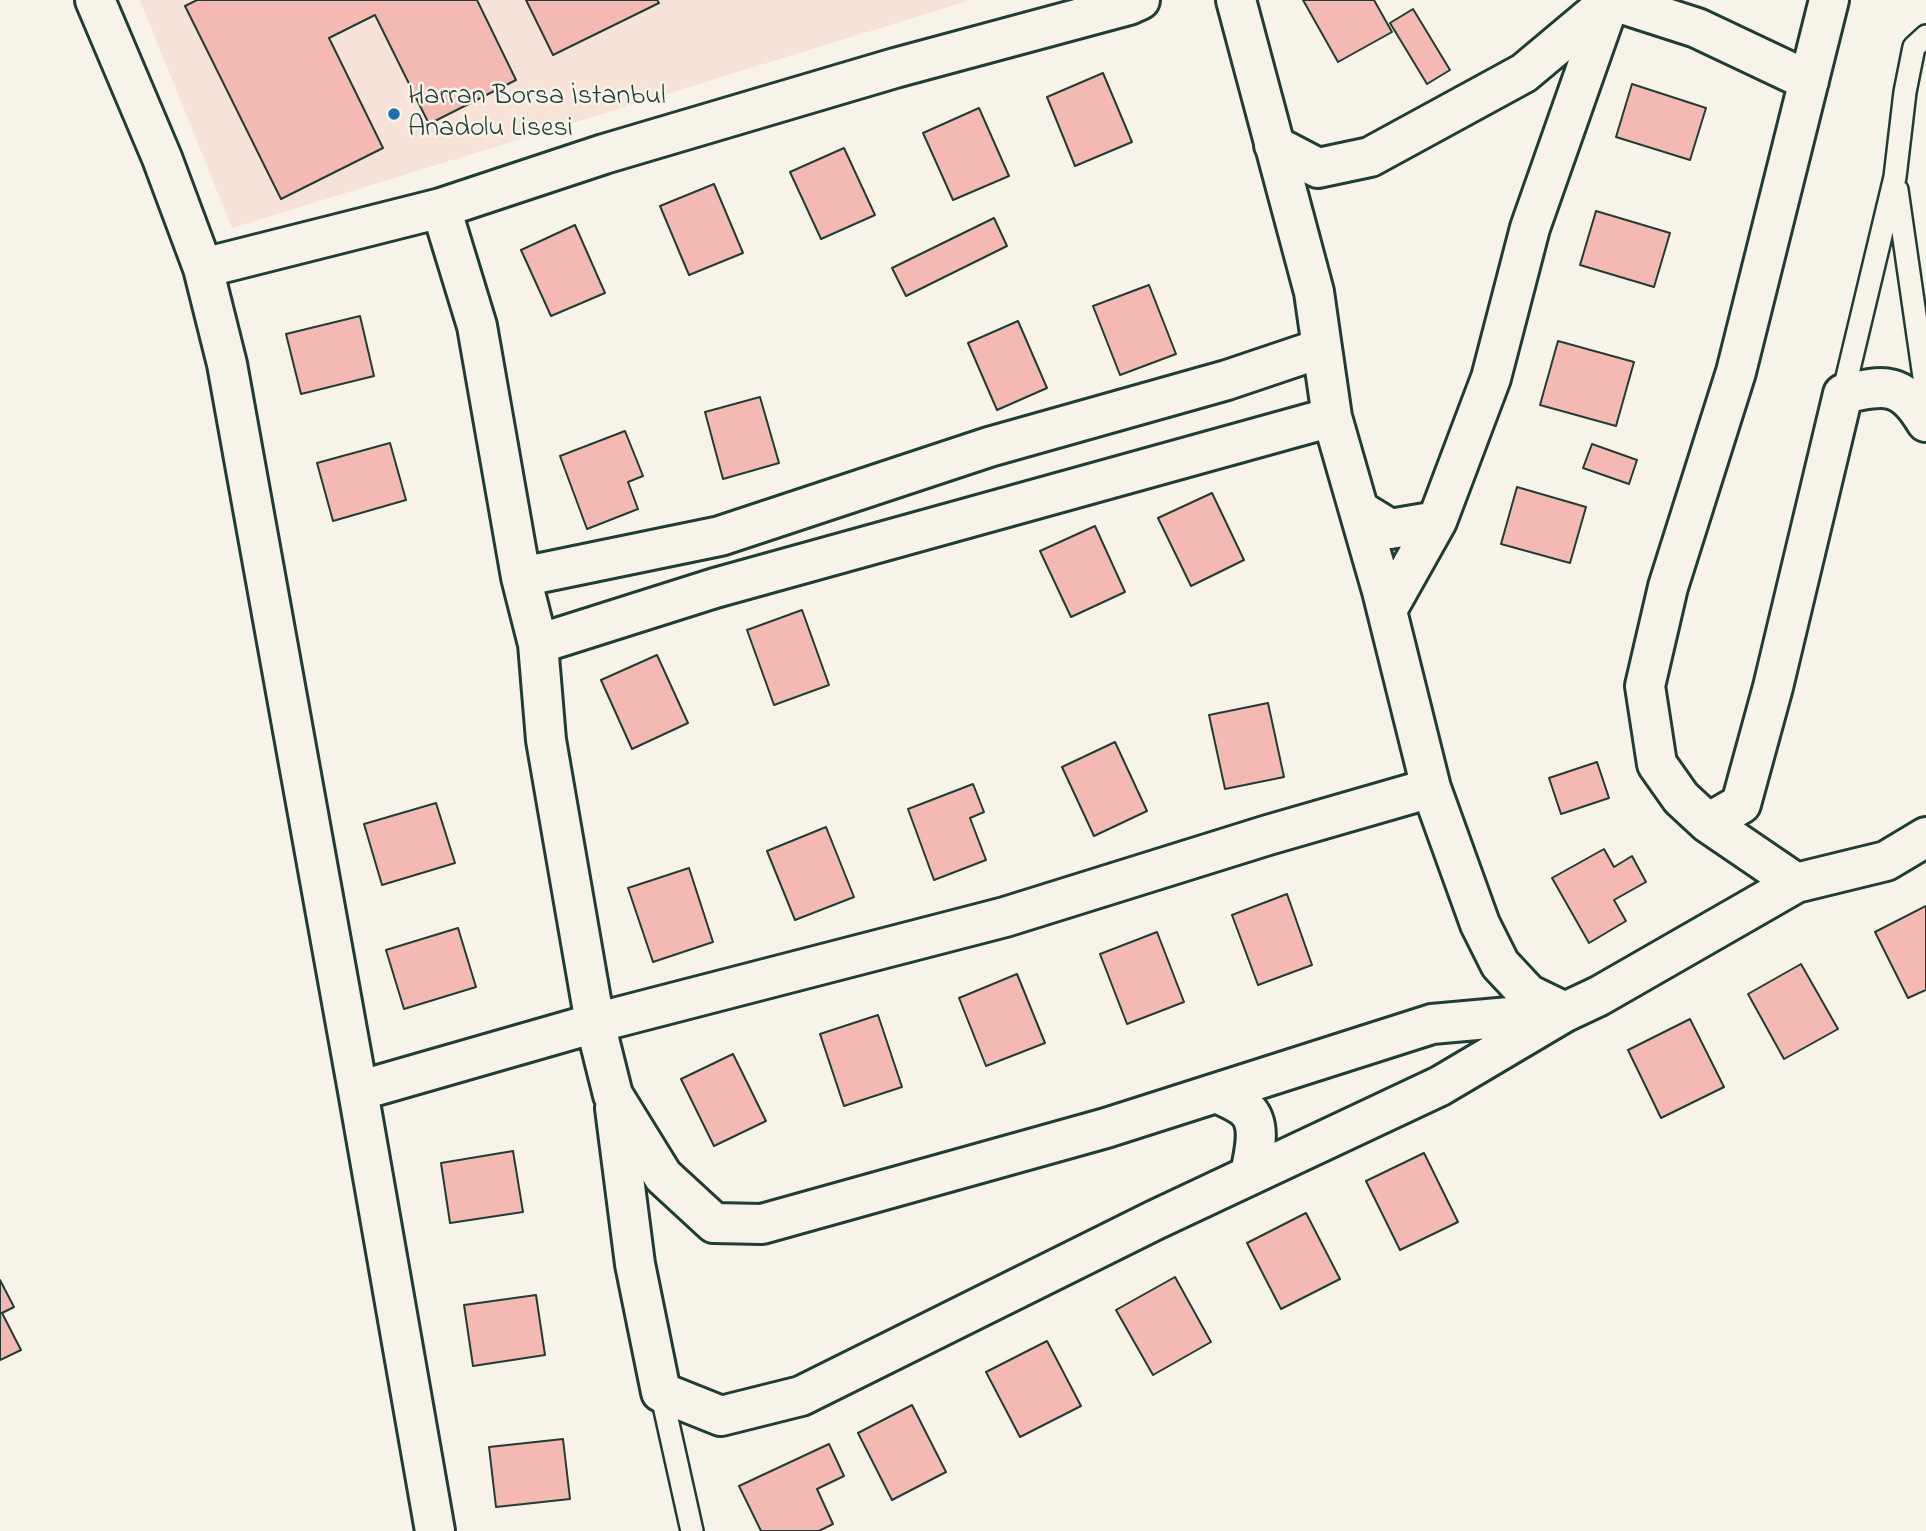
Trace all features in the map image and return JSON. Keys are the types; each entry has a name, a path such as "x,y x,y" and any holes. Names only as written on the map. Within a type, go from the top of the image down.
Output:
{"street":[{"path":"95,0 162,158 203,268 227,364 435,1531"},
{"path":"203,268 440,208 630,146 1140,0"},
{"path":"1236,0 1314,292 1332,417 1387,610 1431,788 1480,924 1500,964 1528,994 1565,1012"},
{"path":"1274,145 1318,168 1370,157 1524,73 1611,0"},
{"path":"1611,0 1697,28 1809,81"},
{"path":"1387,610 1437,521 1491,378 1530,228 1611,0"},
{"path":"1796,883 1708,822 1681,798 1657,764 1645,686 1668,587 1736,372 1829,0"},
{"path":"440,208 477,326 521,577 538,644 546,740 596,1023 613,1095 635,1264 661,1392 721,1416 801,1396 1250,1175 1440,1086 1565,1012 1599,996 1796,883 1886,861 1926,837"},
{"path":"521,577 720,536 989,447 1227,380 1322,348"},
{"path":"1708,822 1741,804 1773,687 1843,394 1875,387 1903,392 1926,422"},
{"path":"538,644 715,588 1332,417"},
{"path":"1359,510 1390,529 1437,521"},
{"path":"358,1091 596,1023 1005,917 1268,835 1431,788"},
{"path":"613,1095 663,1176 714,1223 762,1224 1106,1128 1432,1024 1565,1012"},
{"path":"1217,1093 1247,1110 1253,1119 1256,1135 1250,1175"}],"lane":[{"path":"1843,394 1895,177 1914,47 1926,36"},
{"path":"1895,177 1926,391"},
{"path":"661,1392 692,1531"}],"shaded area":[{"name":"Harran Borsa İstanbul Anadolu Lisesi","path":"140,0 971,0 232,228"}],"building":[{"path":"197,0 477,0 516,80 429,124 375,15 329,38 383,148 281,199 185,6"},
{"path":"526,0 657,0 659,3 553,55"},
{"path":"1303,0 1374,0 1392,32 1338,62"},
{"path":"1413,9 1450,70 1427,84 1390,23"},
{"path":"1103,73 1132,142 1075,166 1047,97"},
{"path":"1632,84 1706,108 1690,160 1616,137"},
{"path":"979,108 1009,176 953,200 923,133"},
{"path":"844,148 875,215 821,239 790,172"},
{"path":"714,184 743,253 689,275 660,206"},
{"path":"1596,211 1670,233 1654,287 1580,265"},
{"path":"994,218 1007,246 906,296 892,268"},
{"path":"575,225 605,293 551,316 521,250"},
{"path":"1149,285 1176,354 1120,375 1093,306"},
{"path":"360,316 374,376 301,394 286,334"},
{"path":"1018,321 1047,388 997,410 968,343"},
{"path":"1558,341 1634,362 1616,426 1540,405"},
{"path":"760,397 779,463 723,479 705,412"},
{"path":"625,431 643,476 628,482 638,509 587,529 560,456"},
{"path":"390,443 406,500 333,521 317,463"},
{"path":"1592,444 1637,460 1629,484 1583,468"},
{"path":"1517,487 1586,507 1570,563 1501,544"},
{"path":"1212,493 1244,560 1191,586 1158,518"},
{"path":"1095,526 1125,592 1071,617 1040,551"},
{"path":"802,610 829,685 774,705 747,630"},
{"path":"657,655 688,723 632,749 601,680"},
{"path":"1268,703 1284,777 1225,789 1209,715"},
{"path":"1115,742 1147,811 1094,836 1062,767"},
{"path":"1597,762 1609,798 1561,814 1549,778"},
{"path":"973,784 984,812 970,818 986,860 934,880 908,809"},
{"path":"436,803 455,863 382,885 364,824"},
{"path":"826,827 854,897 795,920 767,851"},
{"path":"1604,849 1614,867 1632,856 1646,882 1614,900 1626,921 1589,943 1552,878"},
{"path":"689,868 713,942 653,962 628,888"},
{"path":"1287,894 1312,965 1258,985 1232,915"},
{"path":"1926,906 1926,990 1908,998 1875,932"},
{"path":"458,928 476,987 404,1009 386,950"},
{"path":"1157,932 1184,1002 1127,1024 1100,954"},
{"path":"1801,964 1838,1029 1784,1059 1748,994"},
{"path":"1017,974 1045,1043 986,1066 959,998"},
{"path":"878,1015 902,1087 844,1106 820,1034"},
{"path":"1690,1019 1724,1087 1661,1118 1628,1050"},
{"path":"733,1054 766,1121 714,1146 681,1079"},
{"path":"513,1151 523,1212 450,1223 441,1163"},
{"path":"1424,1153 1458,1222 1400,1250 1366,1181"},
{"path":"1306,1213 1340,1279 1281,1309 1247,1243"},
{"path":"1175,1277 1211,1342 1153,1375 1116,1310"},
{"path":"0,1280 14,1307 2,1313 21,1350 0,1360"},
{"path":"536,1295 545,1355 473,1366 464,1305"},
{"path":"1047,1341 1081,1406 1020,1437 986,1372"},
{"path":"912,1405 946,1472 892,1500 858,1433"},
{"path":"563,1439 570,1499 496,1507 489,1447"},
{"path":"829,1444 844,1476 817,1489 833,1524 819,1531 761,1531 739,1486"}],"place":[{"name":"Harran Borsa İstanbul Anadolu Lisesi","path":"394,114"}]}
